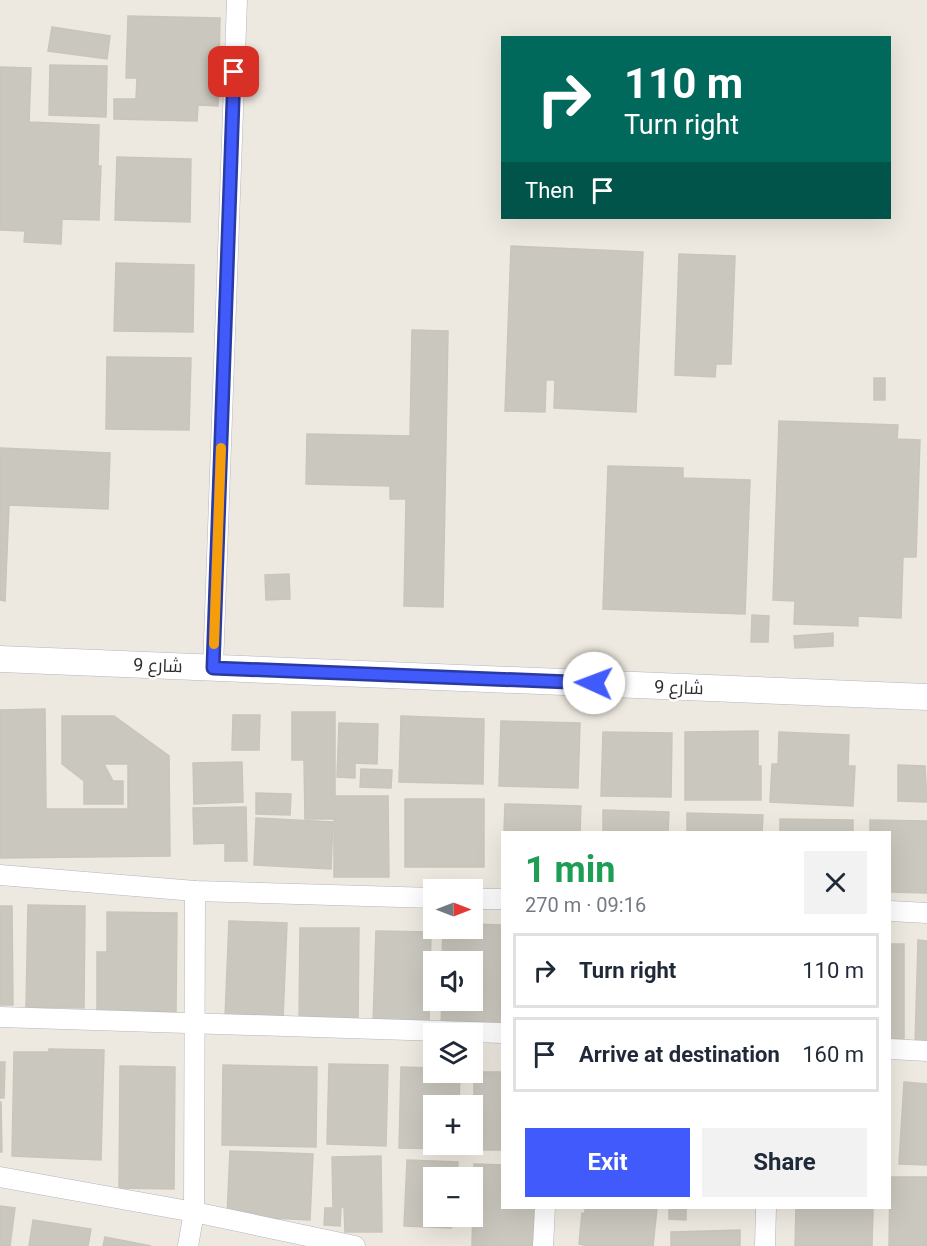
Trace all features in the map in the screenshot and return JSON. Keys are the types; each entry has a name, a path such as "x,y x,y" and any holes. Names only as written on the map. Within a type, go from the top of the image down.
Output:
{"street":[{"path":"213,668 237,0"},
{"name":"شارع 9","path":"0,659 927,697"},
{"path":"0,875 195,891 423,898"},
{"path":"188,1246 194,1212 195,891"},
{"path":"483,899 501,899"},
{"path":"891,911 927,913"},
{"path":"0,1017 501,1033"},
{"path":"891,1049 927,1051"},
{"path":"0,1177 194,1212 355,1246"},
{"path":"543,1246 545,1209"},
{"path":"765,1246 766,1209"}],"building":[{"path":"128,16 220,18 218,106 198,105 197,121 114,119 114,99 136,99 137,78 126,78"},
{"path":"52,27 110,36 107,59 48,51"},
{"path":"50,65 107,66 106,117 49,115"},
{"path":"0,67 31,68 29,122 99,125 98,166 101,166 99,220 62,219 61,244 24,242 25,231 0,230"},
{"path":"117,157 191,159 190,222 115,220"},
{"path":"511,246 643,252 636,412 554,408 555,380 546,380 545,412 505,411"},
{"path":"679,254 735,256 731,364 716,364 715,377 675,375"},
{"path":"116,263 194,265 193,332 114,331"},
{"path":"412,330 448,331 443,607 404,606 406,499 390,499 390,486 306,484 307,434 410,436"},
{"path":"107,357 191,358 189,430 106,429"},
{"path":"874,378 885,378 885,400 874,400"},
{"path":"779,421 898,425 897,439 920,440 916,557 903,557 901,618 858,616 858,626 794,624 795,601 773,600"},
{"path":"0,448 110,453 108,509 9,505 5,601 0,600"},
{"path":"608,466 683,468 683,478 750,480 745,614 603,609"},
{"path":"289,574 290,599 266,600 265,575"},
{"path":"752,615 769,616 768,642 751,642"},
{"path":"833,633 833,646 795,648 794,636"},
{"path":"45,709 46,809 128,809 128,764 104,764 113,781 123,781 123,804 84,804 84,781 62,764 62,716 114,716 169,756 170,856 0,858 0,710"},
{"path":"292,712 335,712 335,796 388,796 389,877 334,877 334,819 305,819 304,760 292,760"},
{"path":"233,715 260,715 259,750 232,750"},
{"path":"401,716 484,719 483,784 399,782"},
{"path":"501,721 580,723 578,788 499,786"},
{"path":"339,723 378,724 377,764 355,763 355,778 337,777"},
{"path":"758,731 761,800 685,800 685,732"},
{"path":"603,732 672,733 671,797 601,796"},
{"path":"779,732 849,735 848,766 855,766 853,806 770,802 772,764 778,764"},
{"path":"242,762 243,802 194,804 193,763"},
{"path":"898,765 925,766 927,802 898,801"},
{"path":"361,769 392,770 391,788 360,787"},
{"path":"256,793 291,794 290,815 256,814"},
{"path":"405,799 484,799 484,867 405,867"},
{"path":"505,804 581,806 580,831 504,831"},
{"path":"246,807 247,861 225,861 225,843 194,844 193,808"},
{"path":"603,810 669,812 668,831 603,831"},
{"path":"687,813 763,815 762,831 687,831"},
{"path":"256,818 333,822 331,869 254,865"},
{"path":"780,819 853,820 853,831 780,831"},
{"path":"870,820 927,821 927,893 891,892 891,831 870,831"},
{"path":"28,905 85,906 84,1008 26,1007"},
{"path":"0,906 12,906 13,1005 0,1005"},
{"path":"107,912 177,913 176,1012 97,1011 97,952 107,952"},
{"path":"229,921 287,923 283,1019 225,1017"},
{"path":"483,924 501,925 500,1027 483,1027 483,1023 441,1023 442,1011 483,1011 483,951 442,951 443,939 483,939"},
{"path":"300,928 359,928 358,1024 299,1023"},
{"path":"376,931 423,932 423,939 431,939 431,951 423,951 423,1011 429,1011 429,1023 423,1023 423,1026 373,1024"},
{"path":"918,940 927,941 927,1045 915,1045"},
{"path":"891,944 904,944 904,1038 891,1039"},
{"path":"49,1049 104,1050 101,1160 12,1156 14,1052 49,1052"},
{"path":"0,1062 5,1062 4,1098 0,1098"},
{"path":"329,1064 388,1065 386,1146 327,1144"},
{"path":"223,1065 317,1067 316,1147 222,1145"},
{"path":"120,1066 175,1067 174,1189 119,1188"},
{"path":"401,1067 423,1068 423,1083 460,1083 459,1095 423,1095 423,1148 399,1148"},
{"path":"483,1072 501,1072 501,1150 483,1150 483,1095 474,1095 474,1083 483,1083"},
{"path":"904,1082 927,1084 927,1165 899,1164"},
{"path":"1,1102 2,1152 0,1152"},
{"path":"230,1151 313,1154 310,1220 227,1216"},
{"path":"381,1156 382,1232 345,1232 344,1207 333,1207 332,1157"},
{"path":"407,1160 458,1162 458,1167 423,1167 423,1227 404,1226"},
{"path":"474,1164 501,1165 501,1209 534,1209 533,1246 472,1246 472,1227 483,1227 483,1167 474,1167"},
{"path":"891,1177 927,1177 927,1246 889,1246"},
{"path":"0,1206 15,1208 10,1246 0,1246"},
{"path":"325,1208 341,1208 340,1226 324,1225"},
{"path":"585,1209 657,1209 653,1246 579,1244 582,1213 585,1214"},
{"path":"669,1209 686,1209 686,1220 669,1219"},
{"path":"796,1209 873,1209 872,1246 795,1246"},
{"path":"33,1220 91,1229 88,1246 29,1246"},
{"path":"740,1230 740,1246 671,1246 671,1232"},
{"path":"105,1237 151,1246 103,1246"}],"slow traffic":[{"path":"214,644 221,448"}],"route":[{"path":"234,72 213,668 594,683"}]}
